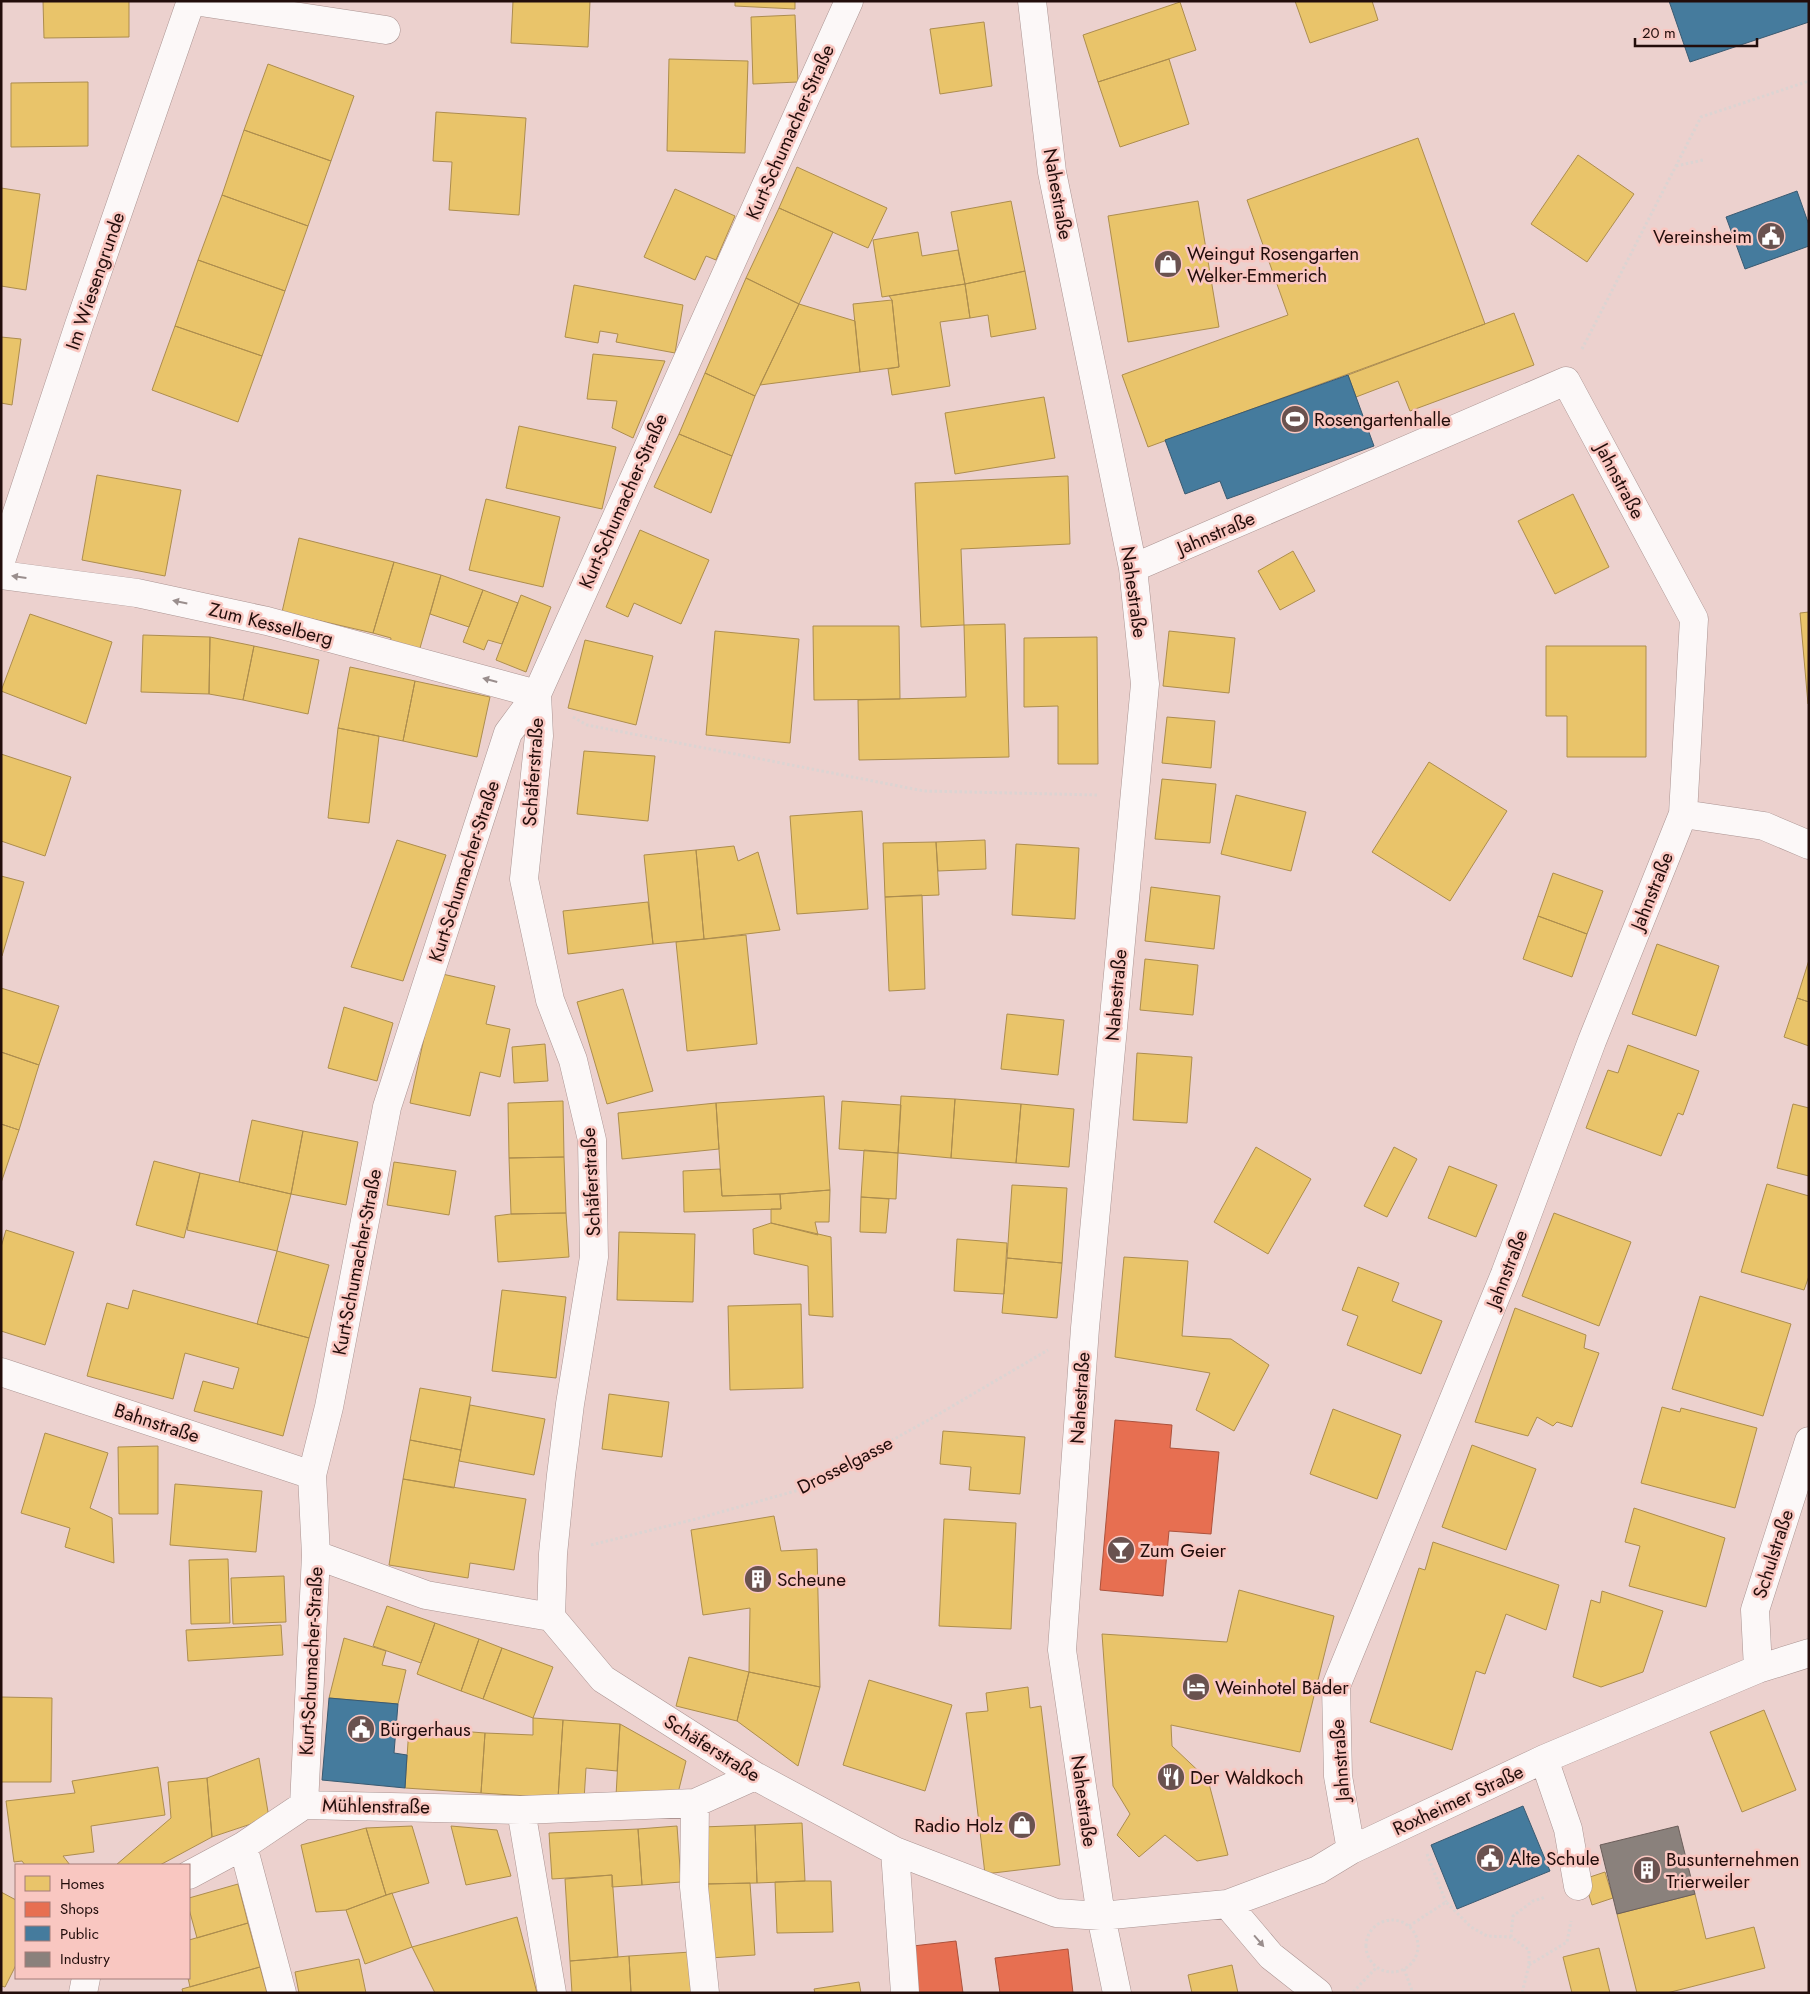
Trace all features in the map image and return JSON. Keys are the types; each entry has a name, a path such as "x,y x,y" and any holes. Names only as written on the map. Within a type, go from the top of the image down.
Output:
{"street":[{"name":"Im Wiesengrunde","path":"1,561 79,325 192,1 386,30"},
{"name":"Kurt-Schumacher-Straße","path":"304,1805 316,1555 312,1474 329,1407 387,1107 508,732 536,694 849,1"},
{"name":"Nahestraße","path":"1032,1 1052,172 1133,568 1145,684 1085,1328 1062,1650 1101,1916 1117,1993"},
{"name":"Jahnstraße","path":"1133,568 1566,381 1694,619 1683,814 1592,1041 1505,1274 1336,1686 1338,1776 1351,1850"},
{"name":"Zum Kesselberg","path":"1,575 137,593 267,621 536,694"},
{"name":"Schäferstraße","path":"536,694 540,736 524,879 550,1000 573,1060 592,1140 593,1159 594,1257 570,1404 553,1554 551,1617 603,1679 755,1776 895,1851 1056,1913 1101,1916"},
{"path":"1683,814 1764,826 1809,845"},
{"name":"Bahnstraße","path":"1,1372 312,1474"},
{"name":"Schulstraße","path":"1758,1669 1755,1610 1809,1441"},
{"path":"316,1555 426,1595 551,1617"},
{"name":"Roxheimer Straße","path":"1101,1916 1227,1904 1318,1870 1351,1850 1544,1759 1758,1669 1809,1653"},
{"path":"1544,1759 1568,1829 1578,1886"},
{"name":"Mühlenstraße","path":"190,1874 243,1846 304,1805 522,1810 695,1803 755,1776"},
{"path":"695,1803 694,1887 705,1993"},
{"path":"522,1810 552,1993"},
{"path":"243,1846 282,1993"},
{"path":"895,1851 905,1993"},
{"path":"1227,1904 1271,1956 1318,1993"},
{"path":"83,1993 86,1979"}],"path":[{"path":"1566,381 1701,116 1809,81"},
{"path":"1676,166 1703,160"},
{"path":"587,725 924,791 1135,796"},
{"name":"Drosselgasse","path":"553,1554 696,1519 806,1488 932,1418 1085,1328"},
{"path":"1414,1821 1446,1902 1471,1926 1487,1936 1511,1937 1529,1950 1529,1965 1522,1993"},
{"path":"1511,1937 1513,1916 1533,1901 1578,1886 1567,1942 1529,1965"},
{"path":"1409,1926 1446,1902"},
{"path":"1388,1920 1401,1921 1409,1926 1419,1946 1414,1961 1404,1969 1388,1972 1377,1967 1368,1957 1366,1944 1374,1927 1388,1920"},
{"path":"1353,1993 1377,1967"},
{"path":"1404,1969 1413,1993"}],"building: Homes":[{"path":"43,1 129,1 129,37 44,38"},
{"path":"513,1 590,1 588,47 511,43"},
{"path":"735,1 795,1 795,9 735,6"},
{"path":"1295,1 1372,1 1378,20 1310,43"},
{"path":"1180,2 1196,50 1098,82 1083,35"},
{"path":"795,15 798,82 753,84 751,17"},
{"path":"984,22 992,86 940,94 930,29"},
{"path":"669,59 748,61 745,153 667,151"},
{"path":"1169,59 1189,124 1120,147 1098,82"},
{"path":"268,64 354,96 331,161 244,130"},
{"path":"88,82 88,146 11,147 11,83"},
{"path":"436,112 526,118 519,215 449,210 452,162 433,161"},
{"path":"244,130 331,161 308,226 222,195"},
{"path":"1418,138 1485,324 1148,447 1122,375 1288,315 1247,200"},
{"path":"1578,155 1634,194 1587,262 1531,224"},
{"path":"797,167 887,208 868,248 779,208"},
{"path":"1,188 40,194 26,290 1,286"},
{"path":"675,189 735,216 716,260 706,256 695,280 644,257"},
{"path":"222,195 308,226 285,291 198,260"},
{"path":"1011,201 1025,271 965,284 951,212"},
{"path":"1198,201 1219,327 1128,342 1108,216"},
{"path":"779,208 833,232 799,304 746,278"},
{"path":"918,232 922,256 958,250 965,284 882,297 873,240"},
{"path":"198,260 285,291 262,356 175,326"},
{"path":"1025,271 1036,329 991,337 988,315 970,318 965,284"},
{"path":"746,278 799,304 755,396 705,373"},
{"path":"965,284 970,318 940,322 950,386 892,395 888,369 899,367 892,300 889,296"},
{"path":"574,285 683,305 675,353 616,342 618,334 600,331 598,343 565,337"},
{"path":"892,300 899,367 860,372 853,304"},
{"path":"799,304 855,321 860,372 760,385"},
{"path":"1514,313 1534,365 1410,411 1398,381 1356,397 1348,375"},
{"path":"175,326 262,356 238,422 152,390"},
{"path":"1,337 21,339 12,405 1,403"},
{"path":"593,354 665,361 633,438 612,428 617,401 587,399"},
{"path":"705,373 755,396 732,456 679,434"},
{"path":"1044,397 1055,458 955,474 945,413"},
{"path":"519,426 616,447 602,509 506,488"},
{"path":"679,434 732,456 711,513 654,487"},
{"path":"97,475 181,490 165,576 82,560"},
{"path":"1068,476 1070,544 961,549 964,625 921,627 915,483"},
{"path":"1573,494 1609,567 1555,594 1518,521"},
{"path":"486,499 560,517 543,587 469,570"},
{"path":"640,530 709,560 681,624 634,603 628,617 606,607"},
{"path":"299,538 394,562 373,633 282,612"},
{"path":"1293,551 1315,591 1280,610 1258,571"},
{"path":"394,562 441,575 418,655 389,647 391,638 373,633"},
{"path":"441,575 483,590 469,627 430,614"},
{"path":"483,590 518,603 502,644 488,640 484,650 463,642"},
{"path":"521,595 551,607 526,672 496,660"},
{"path":"1809,612 1809,704 1808,704 1800,613"},
{"path":"30,614 112,642 86,724 1,691"},
{"path":"1005,624 1009,757 859,760 858,700 966,697 964,625"},
{"path":"813,626 899,626 900,699 814,700"},
{"path":"715,631 799,639 790,743 706,735"},
{"path":"1169,631 1235,638 1229,693 1163,686"},
{"path":"143,635 210,637 209,694 141,692"},
{"path":"210,637 254,646 243,700 209,694"},
{"path":"1097,637 1098,764 1058,764 1058,706 1024,707 1024,638"},
{"path":"585,640 653,656 636,725 568,708"},
{"path":"254,646 319,660 308,714 243,700"},
{"path":"1546,646 1646,646 1646,757 1567,757 1567,716 1546,716"},
{"path":"350,667 415,681 403,741 338,728"},
{"path":"415,681 490,697 477,757 403,741"},
{"path":"1167,717 1215,721 1211,768 1162,763"},
{"path":"338,728 379,736 369,823 328,818"},
{"path":"584,751 655,756 648,821 577,814"},
{"path":"1,754 71,777 45,856 1,841"},
{"path":"1429,762 1507,811 1450,901 1372,852"},
{"path":"1162,779 1216,784 1210,843 1155,839"},
{"path":"1236,795 1306,812 1291,871 1221,854"},
{"path":"862,811 868,909 797,914 790,816"},
{"path":"397,840 446,855 403,981 351,967"},
{"path":"985,840 986,869 938,871 936,842"},
{"path":"936,842 939,895 885,897 883,843"},
{"path":"1016,844 1079,848 1075,919 1012,915"},
{"path":"734,846 738,861 758,852 780,930 704,939 696,850"},
{"path":"696,850 704,939 653,944 644,855"},
{"path":"1553,873 1603,891 1587,934 1538,916"},
{"path":"1,876 24,882 2,956 1,956"},
{"path":"1151,887 1220,896 1214,949 1145,941"},
{"path":"922,895 925,989 889,991 885,897"},
{"path":"648,902 653,944 568,954 563,911"},
{"path":"1538,916 1587,934 1572,977 1523,959"},
{"path":"746,935 757,1044 687,1051 676,942"},
{"path":"1657,944 1719,966 1696,1036 1632,1014"},
{"path":"1145,959 1198,965 1193,1015 1140,1010"},
{"path":"1809,960 1809,1002 1797,998"},
{"path":"438,973 495,986 486,1024 510,1029 500,1077 480,1072 470,1116 410,1103"},
{"path":"1,988 59,1006 39,1065 1,1052"},
{"path":"623,989 653,1091 607,1104 577,1002"},
{"path":"1797,998 1809,1002 1809,1046 1784,1037"},
{"path":"344,1007 393,1023 377,1081 328,1068"},
{"path":"1007,1014 1064,1020 1058,1075 1001,1069"},
{"path":"545,1044 548,1081 514,1083 512,1047"},
{"path":"1628,1045 1699,1071 1683,1115 1678,1113 1661,1156 1586,1128 1608,1070 1618,1073"},
{"path":"1,1052 39,1065 19,1130 1,1124"},
{"path":"1137,1053 1192,1057 1187,1123 1133,1120"},
{"path":"824,1096 830,1190 722,1196 716,1103"},
{"path":"901,1096 955,1099 951,1158 898,1153"},
{"path":"955,1099 1021,1104 1016,1163 951,1158"},
{"path":"563,1101 564,1157 509,1158 508,1103"},
{"path":"842,1101 901,1105 898,1153 839,1149"},
{"path":"716,1103 719,1149 622,1159 618,1113"},
{"path":"1021,1104 1074,1109 1069,1167 1016,1163"},
{"path":"1793,1104 1809,1108 1809,1176 1777,1168"},
{"path":"252,1120 303,1131 291,1194 239,1182"},
{"path":"1,1124 19,1130 1,1183"},
{"path":"303,1131 358,1142 346,1205 291,1194"},
{"path":"1256,1147 1311,1179 1268,1254 1214,1222"},
{"path":"1394,1147 1417,1159 1387,1217 1364,1206"},
{"path":"864,1150 898,1153 896,1199 861,1197"},
{"path":"564,1157 566,1213 511,1214 509,1158"},
{"path":"154,1161 200,1173 184,1238 136,1225"},
{"path":"394,1162 456,1171 449,1215 387,1205"},
{"path":"1449,1166 1497,1185 1476,1237 1428,1218"},
{"path":"720,1169 722,1196 780,1194 781,1209 684,1212 683,1171"},
{"path":"200,1173 291,1194 277,1251 187,1230"},
{"path":"1767,1184 1809,1196 1809,1276 1804,1290 1741,1272"},
{"path":"1012,1185 1067,1188 1062,1263 1007,1258"},
{"path":"830,1190 829,1222 815,1222 818,1235 771,1223 771,1209 781,1209 780,1194"},
{"path":"861,1197 889,1199 886,1233 860,1232"},
{"path":"566,1213 569,1257 498,1262 495,1216"},
{"path":"1554,1213 1631,1242 1599,1326 1522,1296"},
{"path":"771,1223 831,1237 833,1317 809,1315 808,1266 754,1254 753,1229"},
{"path":"6,1230 74,1252 45,1345 1,1331 1,1247"},
{"path":"619,1232 695,1234 693,1302 617,1300"},
{"path":"957,1239 1007,1243 1004,1294 954,1291"},
{"path":"277,1251 329,1265 309,1338 257,1324"},
{"path":"1124,1257 1188,1261 1182,1336 1231,1339 1269,1365 1234,1431 1196,1410 1210,1373 1115,1357"},
{"path":"1007,1258 1062,1263 1057,1318 1002,1313"},
{"path":"1358,1267 1399,1283 1392,1301 1442,1321 1421,1374 1347,1345 1358,1316 1342,1310"},
{"path":"133,1290 309,1338 283,1436 194,1411 203,1381 233,1389 239,1368 185,1353 173,1399 87,1376 107,1303 128,1309"},
{"path":"502,1290 566,1297 556,1378 492,1371"},
{"path":"1700,1296 1791,1324 1763,1416 1672,1389"},
{"path":"801,1304 803,1388 730,1390 728,1306"},
{"path":"1515,1308 1586,1335 1584,1348 1599,1353 1572,1427 1557,1422 1553,1426 1537,1417 1528,1436 1475,1422"},
{"path":"420,1388 471,1397 461,1450 410,1440"},
{"path":"609,1394 669,1402 662,1457 602,1449"},
{"path":"470,1405 545,1419 534,1475 459,1461"},
{"path":"1662,1407 1680,1412 1681,1408 1757,1428 1735,1508 1641,1483"},
{"path":"1333,1409 1401,1435 1377,1499 1310,1474"},
{"path":"943,1431 1025,1437 1020,1494 969,1490 971,1467 940,1464"},
{"path":"45,1433 108,1453 90,1508 112,1518 114,1563 65,1547 70,1528 21,1513"},
{"path":"410,1440 461,1450 454,1488 403,1479"},
{"path":"1472,1445 1536,1469 1506,1550 1442,1527"},
{"path":"158,1446 158,1514 119,1514 118,1447"},
{"path":"403,1479 526,1499 514,1570 470,1563 468,1578 389,1565"},
{"path":"175,1484 262,1491 256,1552 170,1545"},
{"path":"1634,1508 1725,1538 1706,1607 1629,1586 1640,1546 1625,1542"},
{"name":"Scheune","path":"774,1516 781,1551 817,1549 820,1687 749,1672 750,1608 703,1615 691,1530"},
{"path":"944,1519 1016,1523 1011,1629 939,1626"},
{"path":"1433,1542 1559,1585 1546,1630 1506,1614 1485,1674 1476,1671 1452,1750 1370,1722 1419,1568 1425,1570"},
{"path":"228,1559 230,1623 191,1624 189,1560"},
{"path":"284,1576 286,1622 233,1624 231,1578"},
{"path":"1239,1590 1334,1616 1300,1752 1171,1725 1172,1746 1208,1780 1228,1855 1197,1861 1165,1835 1139,1857 1117,1835 1130,1814 1113,1786 1102,1634 1227,1642"},
{"path":"1602,1591 1663,1611 1643,1672 1601,1687 1573,1677 1591,1600 1600,1603"},
{"path":"387,1606 435,1623 421,1663 373,1646"},
{"path":"435,1623 479,1639 461,1691 417,1674"},
{"path":"281,1625 283,1655 188,1661 186,1630"},
{"path":"344,1638 386,1651 382,1665 406,1670 398,1704 329,1698"},
{"path":"479,1639 502,1648 483,1699 461,1691"},
{"path":"502,1648 553,1667 533,1718 483,1699"},
{"path":"689,1657 749,1672 737,1721 676,1706"},
{"path":"749,1672 820,1687 798,1766 737,1721"},
{"path":"869,1680 952,1705 925,1791 843,1765"},
{"path":"1028,1687 1030,1708 1041,1706 1060,1865 985,1874 966,1713 988,1711 986,1693"},
{"path":"1,1697 52,1698 51,1782 1,1782"},
{"path":"1764,1710 1796,1790 1742,1812 1710,1732"},
{"path":"533,1718 563,1720 558,1798 481,1793 485,1733 533,1735"},
{"path":"563,1720 620,1724 617,1771 586,1768 584,1800 558,1798"},
{"path":"620,1724 686,1761 677,1797 616,1796"},
{"path":"409,1727 485,1733 481,1793 405,1788"},
{"path":"259,1758 269,1818 212,1837 207,1778"},
{"path":"158,1767 165,1815 91,1826 94,1852 63,1856 69,1864 24,1864 22,1861 14,1862 6,1801 75,1793 72,1781"},
{"path":"207,1778 212,1837 162,1864 117,1864 171,1818 168,1782"},
{"path":"802,1823 805,1881 757,1883 755,1825"},
{"path":"755,1825 757,1883 705,1884 702,1827"},
{"path":"412,1826 429,1883 386,1895 366,1828"},
{"path":"451,1826 497,1830 511,1876 466,1885"},
{"path":"677,1826 681,1882 642,1885 638,1829"},
{"path":"366,1828 386,1895 346,1910 316,1912 301,1845"},
{"path":"638,1829 642,1885 612,1887 612,1875 552,1879 549,1833"},
{"path":"1605,1872 1613,1898 1592,1905 1584,1879"},
{"path":"612,1875 618,1957 570,1961 565,1879"},
{"path":"831,1881 833,1932 777,1933 775,1882"},
{"path":"750,1883 755,1955 710,1958 705,1884"},
{"path":"238,1884 248,1923 197,1938 190,1913 190,1898"},
{"path":"1,1892 15,1899 15,1967 5,1987 1,1986"},
{"path":"392,1893 412,1947 365,1964 346,1910"},
{"path":"1695,1894 1706,1939 1754,1927 1765,1968 1667,1993 1637,1993 1617,1914"},
{"path":"517,1917 537,1993 435,1993 412,1947"},
{"path":"248,1923 260,1967 190,1987 188,1979 190,1979 190,1940"},
{"path":"1599,1948 1610,1993 1572,1993 1563,1957"},
{"path":"691,1952 694,1993 631,1993 629,1956"},
{"path":"629,1956 631,1993 572,1993 570,1961"},
{"path":"359,1959 366,1993 299,1993 295,1972"},
{"path":"1232,1965 1238,1993 1192,1993 1188,1975"},
{"path":"260,1967 267,1993 183,1993 182,1989"},
{"path":"859,1982 861,1993 815,1993 814,1989"}],"building: Shops":[{"path":"1115,1420 1172,1425 1170,1448 1219,1452 1211,1534 1169,1531 1163,1596 1100,1590"},
{"path":"956,1941 963,1993 919,1993 913,1946"},
{"path":"1068,1949 1073,1993 1000,1993 995,1958"}],"building: Public":[{"path":"1669,1 1809,1 1809,22 1690,62"},
{"name":"Vereinsheim","path":"1797,191 1809,225 1809,246 1745,269 1726,217"},
{"name":"Rosengartenhalle","path":"1348,375 1374,446 1227,499 1220,481 1185,494 1165,440"},
{"name":"Bürgerhaus","path":"329,1698 398,1704 394,1753 407,1755 405,1788 322,1780"},
{"name":"Alte Schule","path":"1523,1806 1550,1871 1457,1909 1431,1845"}],"building: Industry":[{"name":"Busunternehmen Trierweiler","path":"1678,1826 1695,1894 1617,1914 1600,1845"}],"place":[{"name":"Vereinsheim","path":"1771,236"},
{"name":"Weingut Rosengarten Welker-Emmerich","path":"1168,264"},
{"name":"Rosengartenhalle","path":"1295,419"},
{"name":"Zum Geier","path":"1121,1550"},
{"name":"Scheune","path":"758,1579"},
{"name":"Weinhotel Bäder","path":"1196,1687"},
{"name":"Bürgerhaus","path":"361,1729"},
{"name":"Der Waldkoch","path":"1171,1777"},
{"name":"Radio Holz","path":"1022,1825"},
{"name":"Alte Schule","path":"1490,1858"},
{"name":"Busunternehmen Trierweiler","path":"1647,1870"}]}
